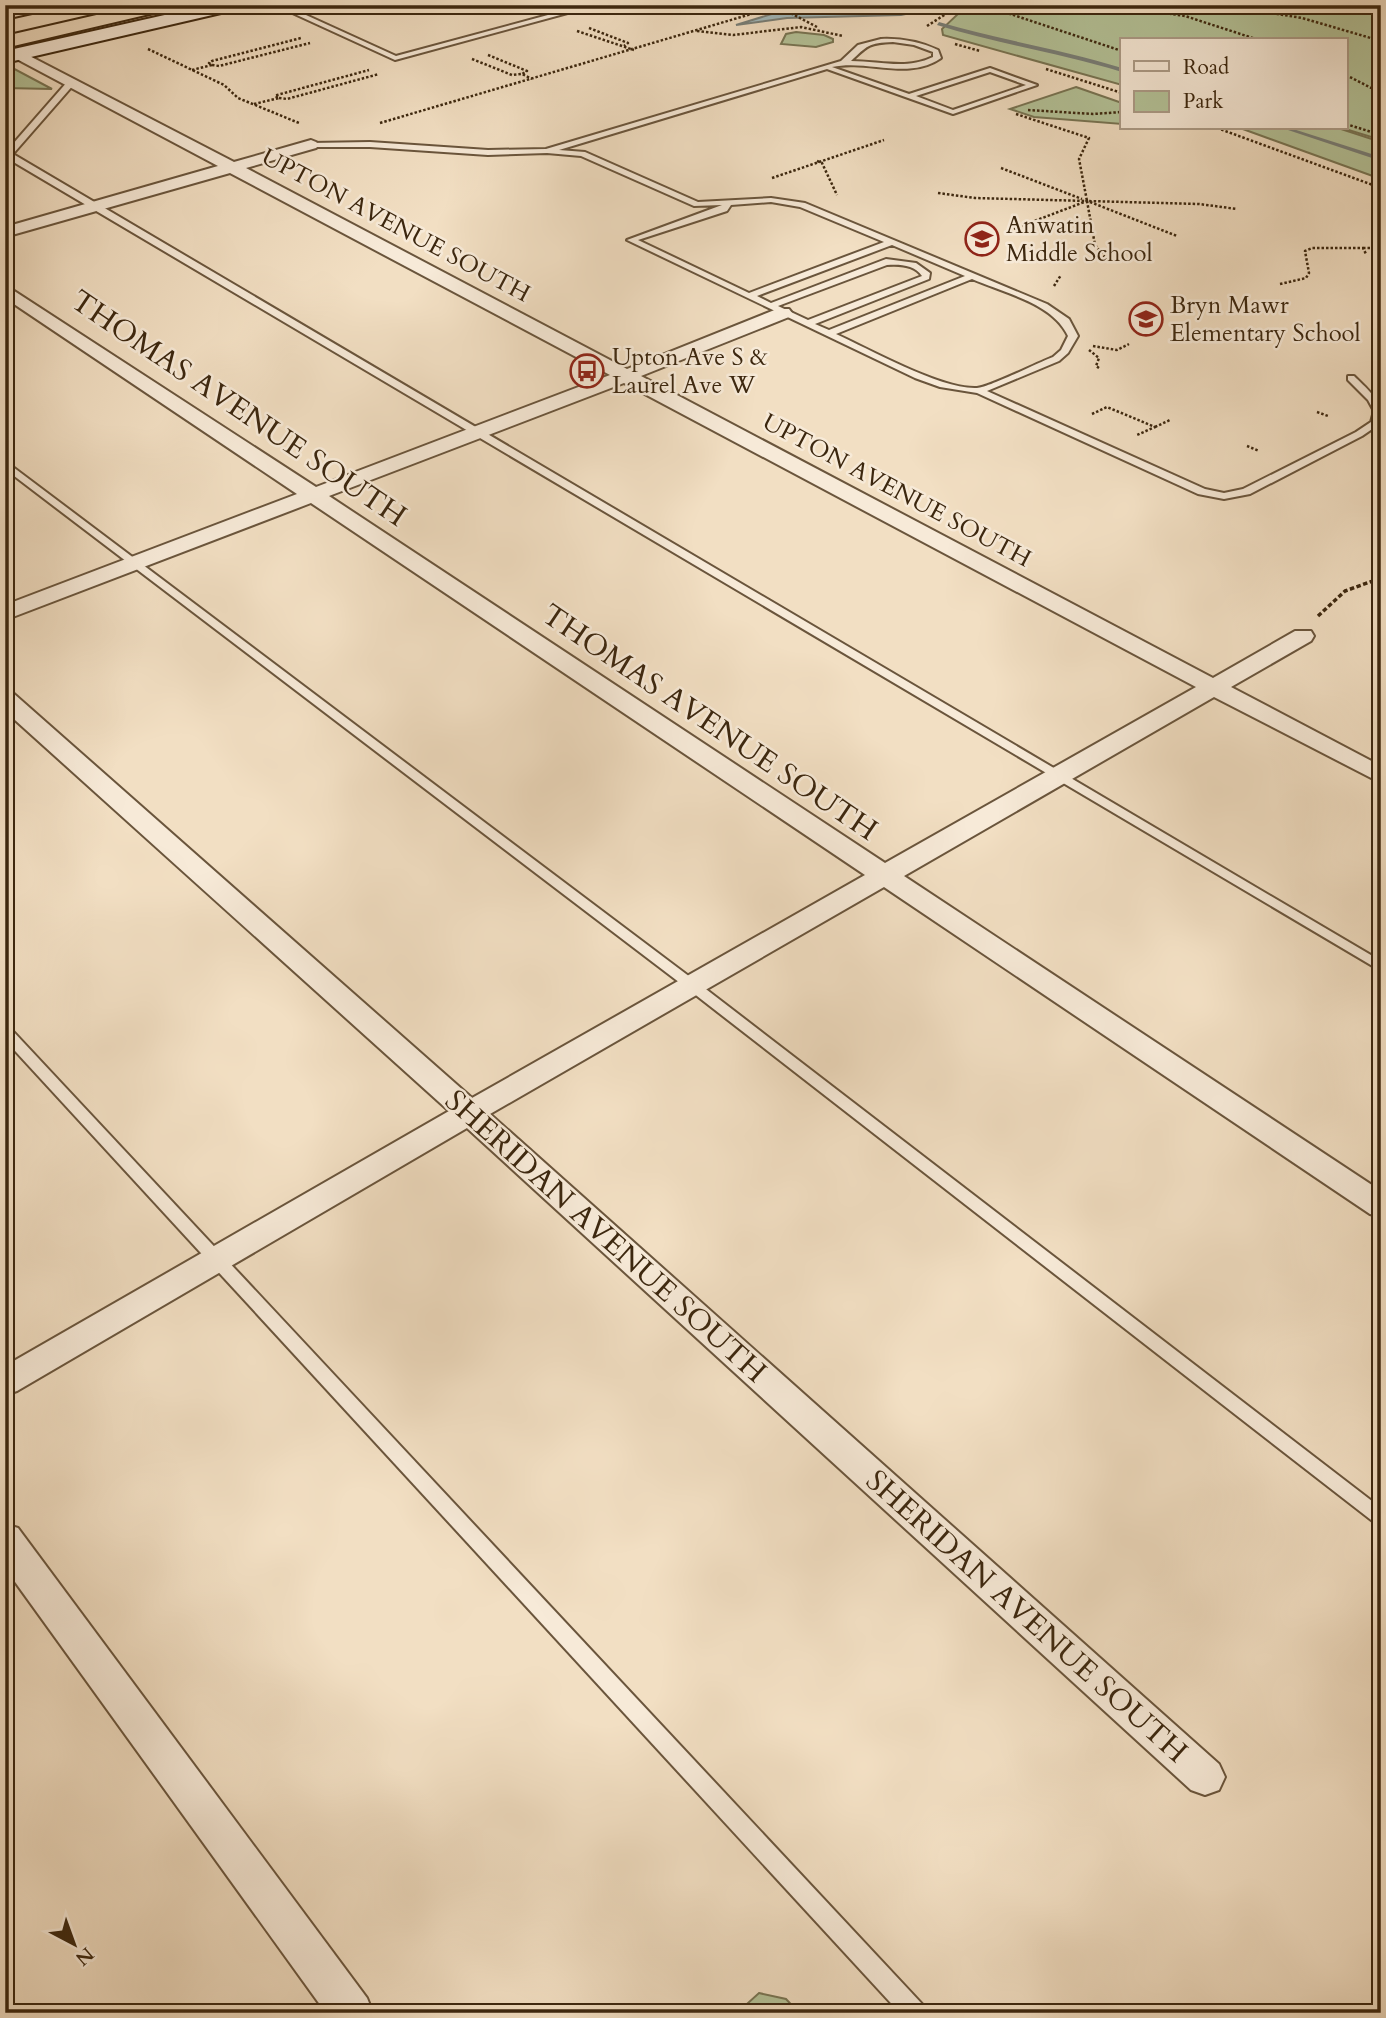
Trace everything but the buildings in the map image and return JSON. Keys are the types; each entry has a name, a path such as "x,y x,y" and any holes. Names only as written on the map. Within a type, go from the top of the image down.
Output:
{"highway":[{"path":"5,14 44,5"},
{"path":"5,27 103,5"},
{"path":"9,51 165,5"}],"street":[{"path":"9,51 234,5"},
{"name":"UPTON AVENUE SOUTH","path":"9,51 1381,776"},
{"path":"5,232 311,145"},
{"name":"THOMAS AVENUE SOUTH","path":"5,290 1381,1206"},
{"path":"5,613 625,376 776,309"},
{"path":"5,1382 214,1259 1303,636"},
{"name":"SHERIDAN AVENUE SOUTH","path":"5,698 470,1113 1205,1777"},
{"path":"5,1539 352,2013"}],"lane":[{"path":"278,5 395,58 594,5"},
{"path":"547,151 821,68 844,63 907,68 928,64 937,58 936,51 923,44 903,41 860,46 844,63"},
{"path":"821,68 842,72 953,112 1033,85 990,70 910,96"},
{"path":"71,83 8,155 1381,967"},
{"path":"311,145 351,144 508,154 547,151 582,154 697,204 771,200 802,205 974,276 1057,314 1071,328 1073,336 1065,351 1056,359 979,391"},
{"path":"727,204 723,209 631,240 918,376 943,385 979,391 1202,492 1224,496 1246,492 1359,434 1375,423 1380,411 1351,378"},
{"path":"749,296 893,242"},
{"path":"776,309 886,262 906,263 923,269 926,273 926,277 806,324"},
{"path":"827,334 974,276"},
{"path":"5,464 693,986 1381,1518"},
{"path":"5,1031 915,2013"}],"path":[{"path":"983,5 1120,50"},
{"path":"1111,5 1185,16 1253,38"},
{"path":"1223,5 1302,18 1381,41"},
{"path":"371,125 780,6 817,27 870,44"},
{"path":"581,25 628,43 624,46"},
{"path":"696,31 711,36 726,36 767,29 817,27"},
{"path":"569,28 616,46 635,50"},
{"path":"212,65 209,63 312,36"},
{"path":"191,70 219,66 320,40"},
{"path":"145,47 224,85 238,98 309,126"},
{"path":"467,57 512,75 527,71 483,52"},
{"path":"279,98 275,96 381,67"},
{"path":"254,104 279,98 287,99 388,72"},
{"path":"522,74 533,79"},
{"path":"1348,76 1381,93"},
{"path":"1108,261 1095,245 1080,159 1089,138 1011,112 1120,112"},
{"path":"1348,125 1381,135"},
{"path":"1222,130 1381,188"},
{"path":"771,178 884,140"},
{"path":"818,162 837,195"},
{"path":"1001,169 1177,236"},
{"path":"938,193 975,198 1199,204 1237,209"},
{"path":"1008,231 1087,201"},
{"path":"1280,284 1306,278 1309,273 1304,256 1305,251 1311,248 1381,248"},
{"path":"1363,248 1366,254"},
{"path":"1099,368 1096,366 1099,358 1090,348 1116,350 1129,344"},
{"path":"1091,414 1107,407 1155,426"},
{"path":"1317,412 1328,416"},
{"path":"1137,435 1170,420"},
{"path":"1247,446 1259,451"},
{"path":"1303,636 1309,625 1345,592 1381,578"}],"green space":[{"path":"944,5 1381,5 1381,140 1348,130 1348,38 1120,38 1120,84 943,35 942,29 958,14"},
{"path":"796,32 824,35 833,39 833,42 816,47 781,44 786,34"},
{"path":"7,65 52,89 5,88"},
{"path":"1076,87 1120,102 1120,124 1034,117 1010,109"},
{"path":"1246,130 1344,130 1381,142 1381,179"},
{"path":"759,1993 786,1999 799,2013 737,2013"}],"water":[{"path":"801,5 917,5 920,8 901,15 787,18 736,25"}],"waterway":[{"path":"939,24 1120,69"},
{"path":"1291,130 1381,159"}],"place":[{"name":"Anwatin Middle School","path":"982,239"},
{"name":"Bryn Mawr Elementary School","path":"1146,319"},
{"name":"Upton Ave S & Laurel Ave W","path":"587,371"}]}
